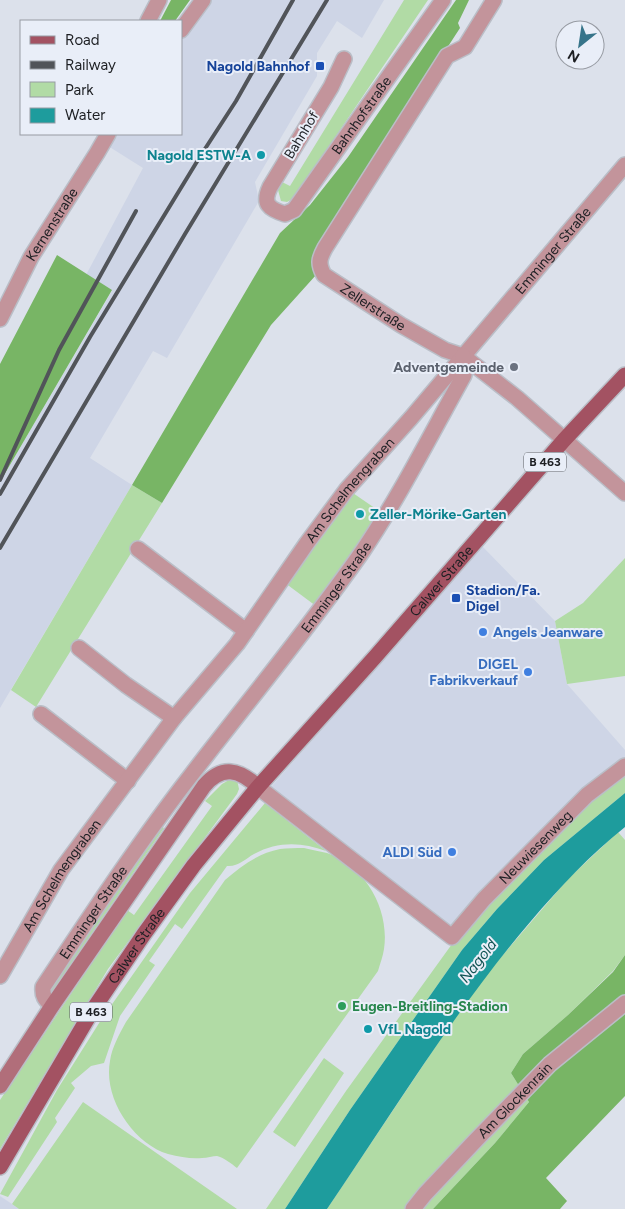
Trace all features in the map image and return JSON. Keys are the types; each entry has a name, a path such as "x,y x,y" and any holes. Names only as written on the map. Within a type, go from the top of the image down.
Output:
{"main road":[{"name":"Calwer Straße","path":"0,1167 92,1011 194,865 258,787 375,657 564,440 625,375"}],"street":[{"path":"149,20 159,0"},
{"path":"182,29 203,0"},
{"name":"Bahnhofstraße","path":"272,210 285,214 294,210 443,0"},
{"name":"Zellerstraße","path":"494,0 465,47 447,56 325,248 319,261 319,266 324,275 401,325 445,350 463,356 517,398 625,493"},
{"name":"Bahnhof","path":"272,210 266,195 331,87 344,59"},
{"name":"Kernenstraße","path":"0,319 30,257 107,135"},
{"name":"Emminger Straße","path":"52,1006 42,993 43,987 120,874 192,774 320,609 381,523 464,375 463,356 625,165"},
{"name":"Am Schelmengraben","path":"0,976 61,870 174,718 237,644 347,489 411,418 463,356"},
{"path":"138,549 246,631"},
{"path":"79,648 126,685 174,718"},
{"path":"41,714 128,780"},
{"name":"Neuwiesenweg","path":"258,787 452,937 484,900 580,801 625,766"},
{"name":"Emminger Straße","path":"0,1086 52,1006 211,778 222,772 230,771 240,774 258,787"},
{"name":"Am Glockenrain","path":"413,1209 463,1153 550,1064 625,1003"}],"shaded area":[{"path":"209,0 384,0 362,38 337,21 317,53 317,76 255,182 259,201 167,358 153,351 90,458 132,485 0,708 0,482 112,291 86,275 143,168 108,146 115,135 182,135 182,39"},
{"path":"482,546 555,621 567,684 625,750 625,773 453,943 264,795"},
{"path":"0,1196 12,1204 19,1209 0,1209"}],"green space":[{"path":"171,0 190,0 176,20 161,20"},
{"path":"404,0 428,0 294,198 287,202 281,201 278,190 282,182 290,186"},
{"path":"456,0 469,0 458,23 460,28 333,224 316,275 271,325 162,503 132,485 280,233 310,205 348,157"},
{"path":"57,255 112,290 0,482 0,364"},
{"path":"132,485 162,503 36,707 11,690"},
{"path":"347,489 385,515 320,609 281,580"},
{"path":"625,558 625,676 567,684 555,621 583,603"},
{"path":"625,773 625,793 544,860 497,909 462,950 350,1110 285,1209 266,1209 346,1091 465,926 570,819"},
{"path":"229,780 237,780 239,789 237,794 108,969 0,1149 0,1100 127,910 134,915 212,806 205,801 222,784"},
{"path":"265,803 326,851 308,846 281,845 263,850 238,864 227,866 182,929 175,924 149,961 155,965 120,1016 104,1063 91,1066 71,1083 75,1088 55,1118 57,1122 8,1197 0,1194 57,1090 101,1020 190,893"},
{"path":"159,825 164,828 51,993 48,989"},
{"path":"618,832 625,840 625,955 613,971 568,1015 523,1054 511,1073 529,1102 495,1143 433,1209 327,1209 450,1025 490,970 568,879"},
{"path":"304,848 327,853 341,859 353,868 372,891 379,904 385,934 384,952 378,971 237,1168 225,1159 217,1156 185,1158 168,1154 155,1148 132,1129 116,1104 111,1090 110,1061 118,1036 225,880 244,865 272,851"},
{"path":"625,955 625,1096 546,1178 567,1201 560,1209 433,1209 495,1143 529,1102 511,1073 523,1054 613,972"},
{"path":"324,1058 344,1073 295,1147 273,1132"},
{"path":"83,1102 237,1209 19,1209 12,1204"}],"water":[{"name":"Nagold","path":"625,793 625,827 564,884 503,955 425,1062 327,1209 285,1209 350,1110 462,950 497,909 544,860"}],"railway":[{"path":"0,494 90,337 236,101 293,0"},
{"path":"0,548 185,234 327,0"},
{"path":"0,480 59,350 136,211"}],"place":[{"name":"Nagold Bahnhof","path":"320,66"},
{"name":"Nagold ESTW-A","path":"261,155"},
{"name":"Adventgemeinde","path":"514,367"},
{"name":"Zeller-Mörike-Garten","path":"360,514"},
{"name":"Stadion/Fa. Digel","path":"456,598"},
{"name":"Angels Jeanware","path":"483,632"},
{"name":"DIGEL Fabrikverkauf","path":"528,672"},
{"name":"ALDI Süd","path":"452,852"},
{"name":"Eugen-Breitling-Stadion","path":"342,1006"},
{"name":"VfL Nagold","path":"368,1029"}]}
